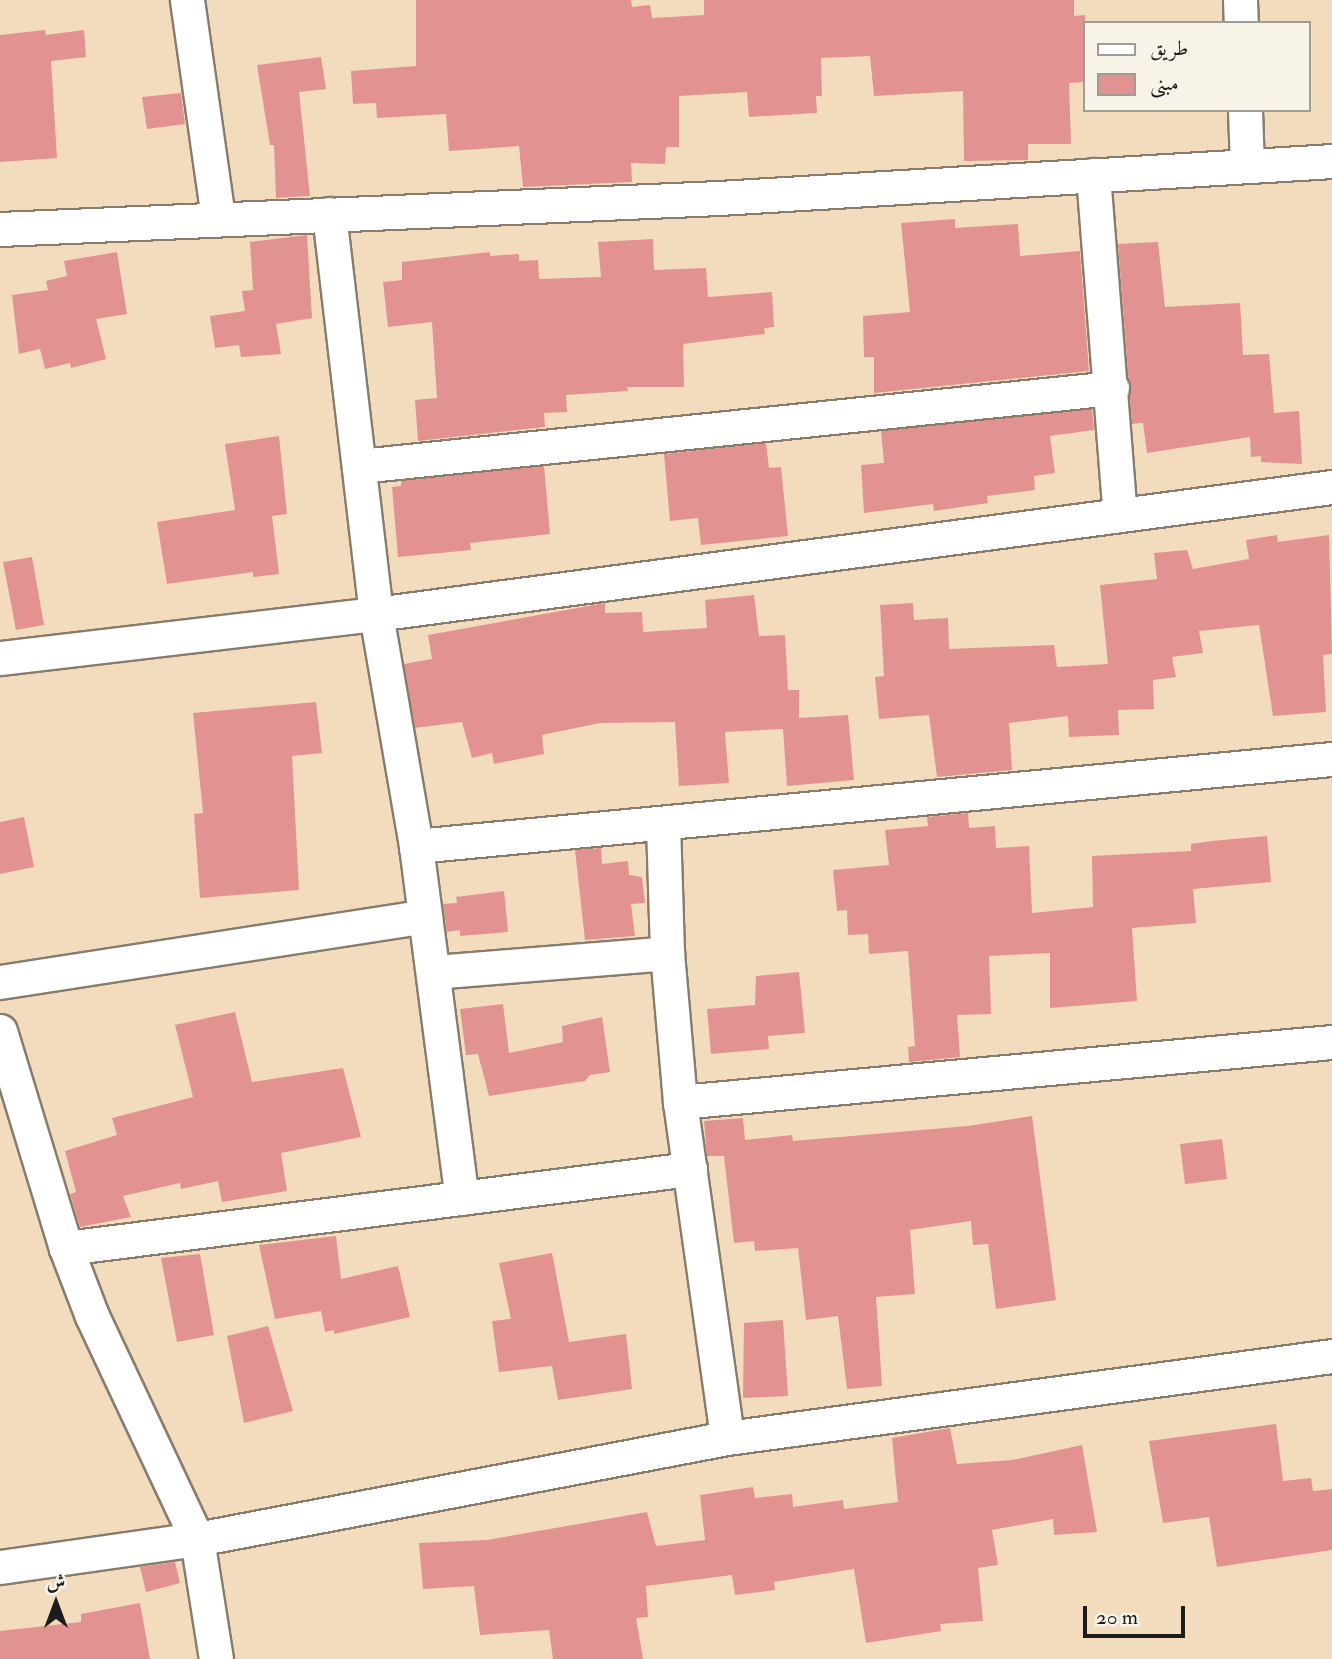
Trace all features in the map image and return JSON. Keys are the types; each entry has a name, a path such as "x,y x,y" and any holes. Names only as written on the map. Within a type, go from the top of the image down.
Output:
{"street":[{"path":"187,0 218,217"},
{"path":"1241,0 1241,21"},
{"path":"1245,112 1247,166"},
{"path":"0,229 218,217 719,198 1332,161"},
{"path":"1093,175 1120,514"},
{"path":"329,214 376,614 416,846 462,1198"},
{"path":"360,466 1112,388"},
{"path":"0,658 376,614 1332,487"},
{"path":"416,846 1332,759"},
{"path":"663,824 667,953 680,1102 727,1438"},
{"path":"0,982 425,916"},
{"path":"433,972 667,953"},
{"path":"0,1031 66,1248 92,1316 197,1539 216,1659"},
{"path":"680,1102 1332,1042"},
{"path":"66,1248 690,1169"},
{"path":"0,1567 197,1539 727,1438 1332,1356"}],"building":[{"path":"416,0 631,0 632,7 650,5 652,18 704,15 704,0 1074,0 1074,16 1085,15 1084,82 1069,83 1071,144 1028,144 1028,160 964,161 963,91 874,96 870,56 821,58 822,96 816,96 817,113 749,117 747,92 679,96 679,147 666,147 665,164 631,163 632,182 523,187 519,146 449,151 446,114 377,118 376,103 353,104 351,71 416,66"},
{"path":"45,30 46,35 84,30 86,57 51,61 57,158 0,162 0,35"},
{"path":"321,57 326,89 299,92 310,196 276,198 274,145 270,145 257,65"},
{"path":"181,93 185,124 147,129 142,97"},
{"path":"955,219 955,228 1018,224 1020,256 1080,251 1089,371 874,393 874,357 864,357 863,316 910,312 901,223"},
{"path":"307,235 312,318 276,324 281,354 241,357 239,345 215,348 210,316 245,311 242,291 253,290 250,242"},
{"path":"653,239 654,270 706,268 708,297 772,292 774,327 764,328 765,334 683,344 684,387 627,387 628,391 566,395 567,412 544,413 545,427 418,441 415,400 437,398 432,322 388,327 383,282 402,280 402,262 490,252 490,256 519,254 519,261 538,260 539,279 601,277 598,242"},
{"path":"1158,242 1165,307 1240,303 1243,355 1269,354 1274,413 1299,411 1302,464 1261,462 1261,456 1251,457 1250,437 1147,453 1143,423 1132,424 1118,244"},
{"path":"117,252 127,314 96,319 106,359 71,368 70,363 45,369 40,349 19,354 12,295 48,290 46,281 67,276 64,261"},
{"path":"1092,409 1094,430 1050,436 1055,473 1034,476 1035,490 987,496 988,503 934,511 933,504 864,513 861,465 884,463 881,431"},
{"path":"279,436 287,514 272,516 279,574 253,577 253,572 167,584 157,522 235,510 225,444"},
{"path":"766,443 769,468 781,467 788,536 701,545 698,518 670,521 664,454"},
{"path":"544,466 550,534 470,543 471,550 398,557 392,487 401,486 401,481"},
{"path":"1277,535 1278,542 1329,535 1332,654 1323,655 1326,712 1273,716 1259,625 1199,631 1203,653 1172,657 1176,677 1153,680 1154,709 1118,710 1119,735 1069,737 1068,716 1009,723 1012,770 937,777 929,715 879,719 875,677 884,676 880,605 913,603 914,620 948,618 949,649 1054,645 1057,667 1108,664 1100,585 1157,579 1154,553 1187,550 1193,569 1249,559 1246,540"},
{"path":"32,557 44,625 16,630 3,562"},
{"path":"754,595 759,636 785,635 788,690 799,690 799,718 848,715 854,780 787,786 783,729 725,732 729,783 679,786 675,722 600,723 542,735 544,754 494,764 492,753 472,758 462,722 415,728 404,664 432,659 428,635 605,603 605,613 642,612 643,632 707,628 705,600"},
{"path":"316,702 322,753 292,756 299,890 200,898 194,814 203,813 193,713"},
{"path":"968,813 969,828 995,826 996,848 1029,846 1032,913 1093,907 1092,856 1191,851 1191,844 1267,836 1271,882 1193,889 1196,923 1132,928 1137,1001 1050,1008 1050,953 989,956 991,1014 957,1015 960,1057 909,1062 908,1047 915,1046 908,951 869,954 868,934 848,935 847,910 837,911 833,870 889,865 885,830 928,826 927,817"},
{"path":"24,817 34,867 0,874 0,822"},
{"path":"601,848 602,864 628,861 629,875 642,877 645,903 631,904 635,936 585,940 575,850"},
{"path":"504,891 508,932 460,936 460,930 447,932 443,904 457,903 456,897"},
{"path":"799,972 805,1033 768,1036 769,1049 711,1054 707,1009 755,1005 756,976"},
{"path":"503,1004 509,1053 563,1042 562,1026 602,1017 610,1072 590,1075 585,1081 489,1096 478,1054 466,1055 460,1009"},
{"path":"235,1012 252,1082 343,1068 361,1137 281,1153 287,1191 222,1202 218,1181 181,1189 180,1183 123,1196 131,1217 80,1227 70,1194 76,1192 65,1151 117,1135 112,1118 193,1097 175,1025"},
{"path":"1032,1116 1056,1300 996,1309 988,1244 973,1245 971,1221 910,1230 915,1294 876,1297 882,1386 847,1389 838,1316 806,1320 798,1248 755,1251 754,1241 734,1243 724,1156 707,1156 704,1121 743,1118 745,1140 792,1135 793,1141 968,1126"},
{"path":"1222,1139 1227,1179 1185,1184 1180,1144"},
{"path":"336,1236 341,1279 398,1266 410,1317 334,1334 334,1330 325,1332 321,1311 275,1319 259,1245"},
{"path":"552,1253 569,1342 626,1334 632,1389 558,1400 552,1366 499,1372 492,1321 511,1319 499,1263"},
{"path":"200,1254 214,1335 177,1342 161,1258"},
{"path":"783,1320 788,1396 743,1398 744,1323"},
{"path":"268,1326 293,1411 244,1423 227,1336"},
{"path":"1276,1424 1283,1481 1311,1478 1313,1491 1332,1489 1332,1550 1217,1567 1209,1517 1163,1523 1149,1441"},
{"path":"950,1428 957,1464 1012,1460 1082,1445 1097,1532 1054,1535 1053,1519 992,1530 998,1565 978,1568 983,1621 940,1624 941,1631 866,1643 854,1569 774,1582 775,1590 735,1595 732,1575 646,1586 648,1617 636,1618 643,1659 553,1659 549,1630 480,1635 474,1586 423,1589 419,1543 487,1540 647,1512 656,1546 705,1540 700,1495 753,1487 755,1498 792,1494 793,1507 843,1500 844,1509 898,1502 892,1438"},
{"path":"175,1562 180,1583 146,1592 140,1567"},
{"path":"140,1603 150,1659 0,1659 0,1631 81,1622 81,1614"}]}
